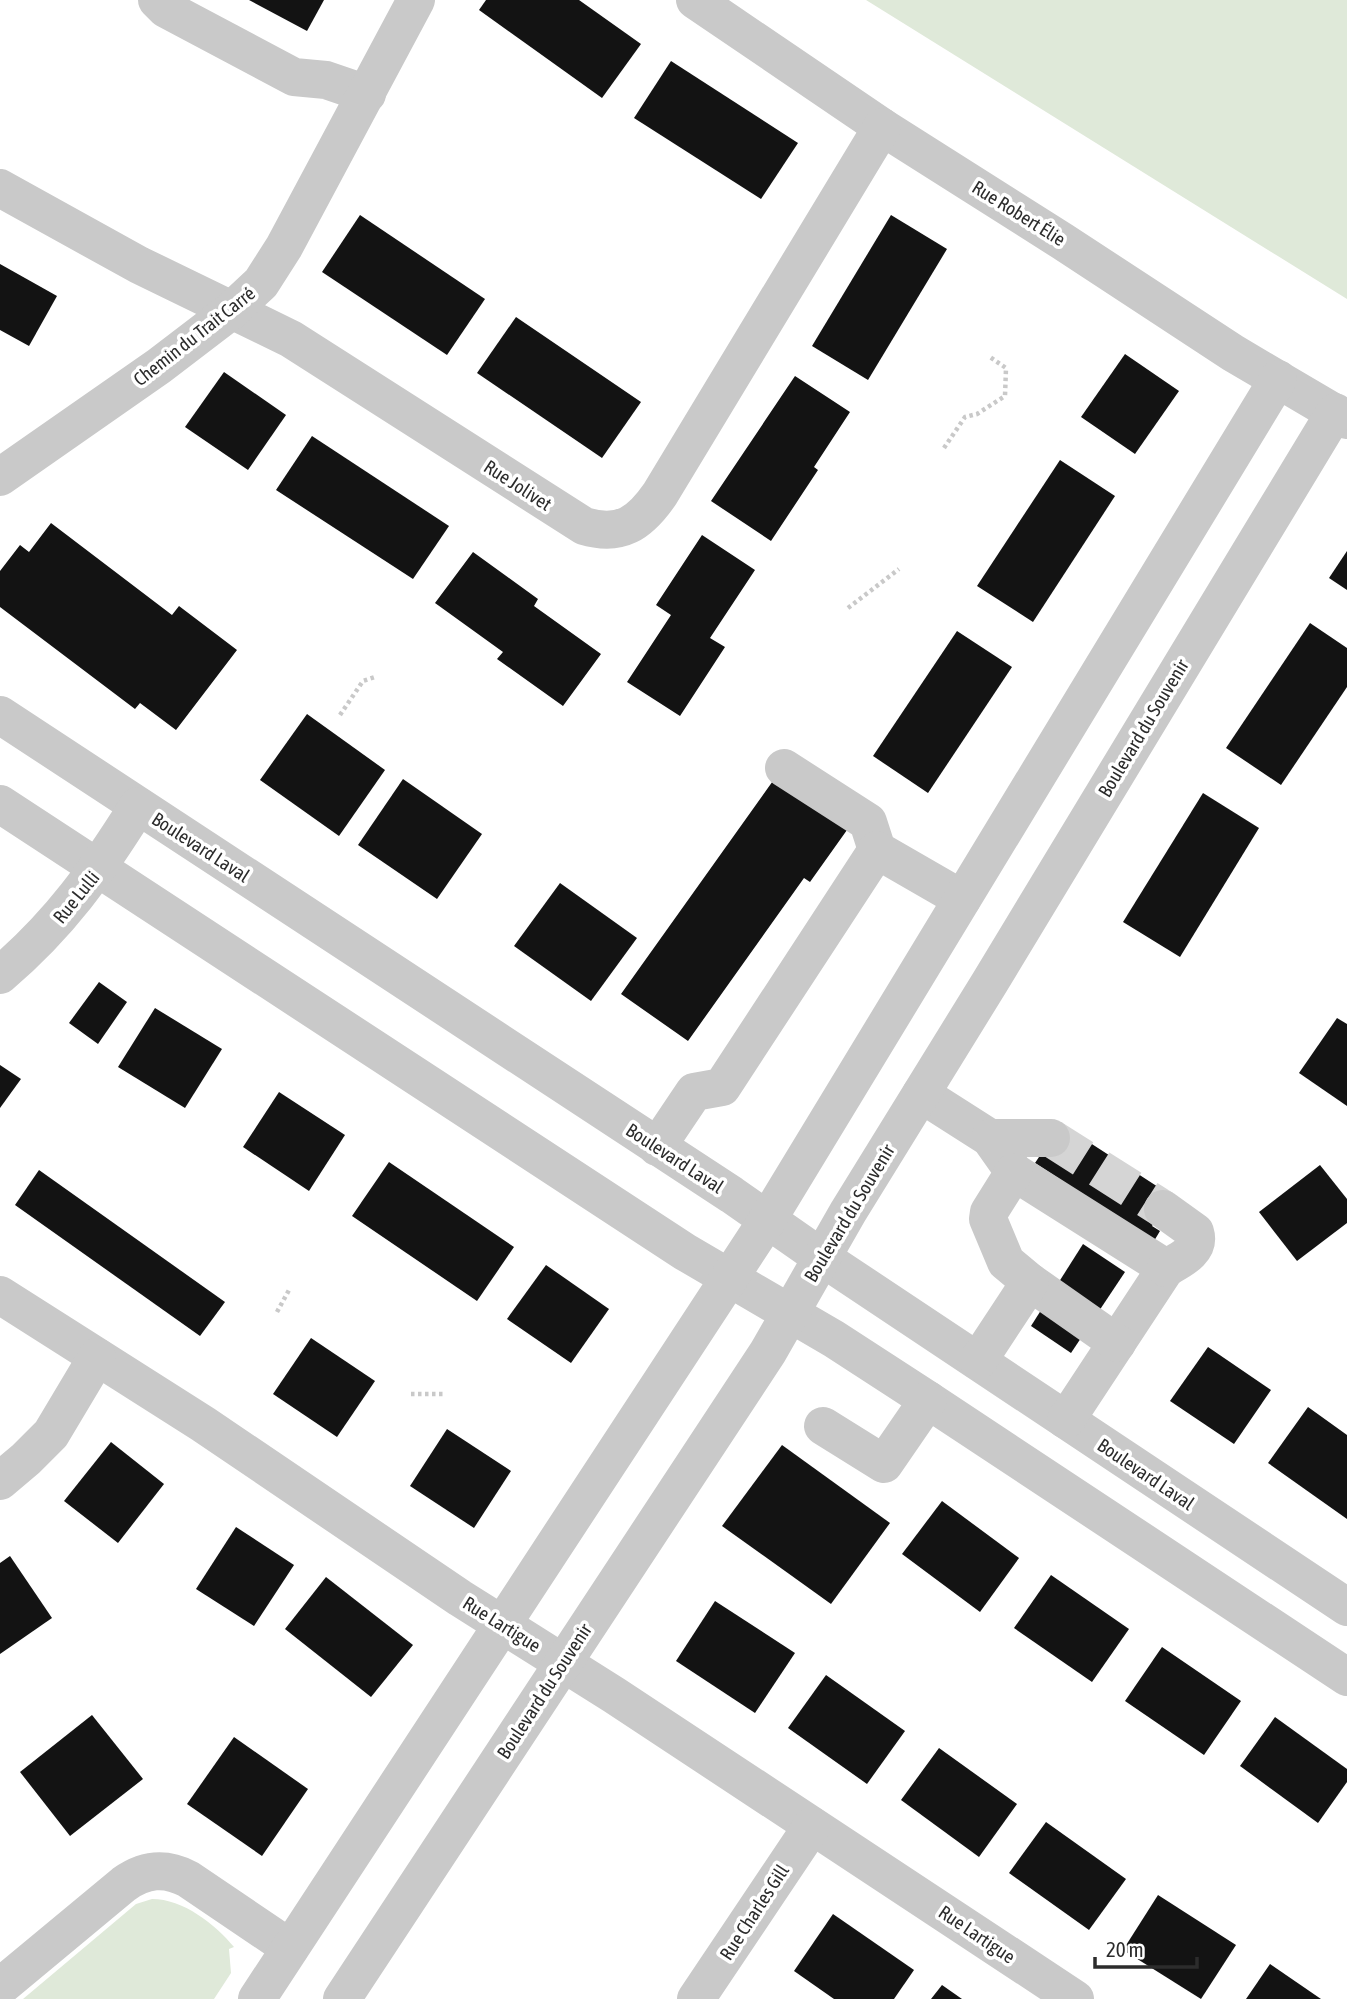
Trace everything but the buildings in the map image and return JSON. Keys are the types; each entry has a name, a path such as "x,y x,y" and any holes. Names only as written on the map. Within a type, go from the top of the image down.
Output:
{"street":[{"path":"157,0 166,9 294,76 326,80 367,94"},
{"name":"Chemin du Trait Carré","path":"0,477 159,366 231,311 261,283 367,94 416,0"},
{"name":"Rue Robert Élie","path":"695,0 882,127 1233,353 1341,416"},
{"name":"Rue Jolivet","path":"0,188 139,265 290,339 584,526 604,530 633,524 649,511 882,127"},
{"path":"257,1999 768,1219 1278,379"},
{"name":"Boulevard du Souvenir","path":"342,1999 753,1375 791,1314 821,1257 1341,416"},
{"name":"Boulevard Laval","path":"0,715 768,1219 1347,1607"},
{"path":"784,768 868,822 877,850 962,899"},
{"path":"0,804 685,1252 791,1314 928,1400 1347,1677"},
{"name":"Rue Lulli","path":"0,975 46,933 99,869 138,806"},
{"path":"657,1147 694,1093 722,1087 877,850"},
{"path":"921,1094 990,1138 1014,1172 1166,1268"},
{"path":"990,1138 1051,1138"},
{"path":"1014,1172 989,1212 988,1219 1006,1262 1117,1343"},
{"path":"1066,1420 1166,1268 1189,1254 1197,1241 1195,1232 1163,1209"},
{"path":"978,1361 1030,1282"},
{"name":"Rue Lartigue","path":"0,1295 203,1424 504,1625 1075,1999"},
{"path":"0,1481 51,1434 97,1357"},
{"path":"823,1426 884,1464 928,1400"},
{"name":"Rue Charles Gill","path":"696,1999 812,1826"},
{"path":"0,1987 124,1884 151,1871 171,1872 188,1879 290,1948"}],"path":[{"path":"944,448 965,417 976,414 1005,396 1006,368 990,357"},
{"path":"848,608 899,569"},
{"path":"340,715 363,681 375,677"},
{"path":"277,1312 289,1290"},
{"path":"411,1394 444,1394"}],"green space":[{"path":"866,0 1347,0 1347,299"},
{"path":"152,1899 175,1903 198,1914 234,1947 229,1949 231,1973 214,1999 23,1999 136,1904"}],"tunnel":[{"path":"1051,1138 1163,1209"}]}
